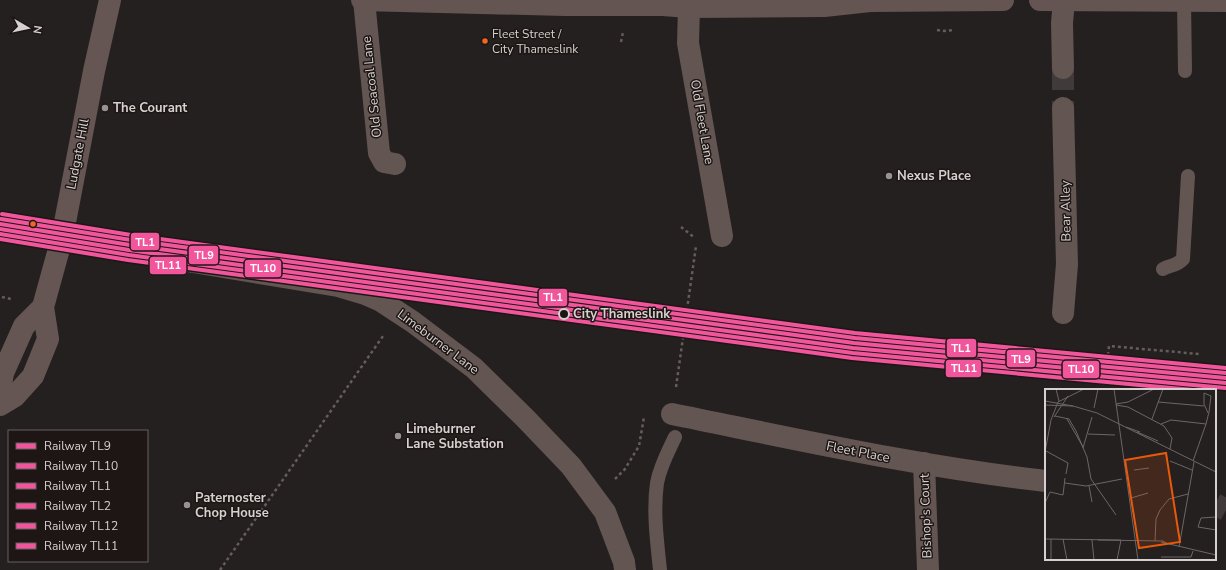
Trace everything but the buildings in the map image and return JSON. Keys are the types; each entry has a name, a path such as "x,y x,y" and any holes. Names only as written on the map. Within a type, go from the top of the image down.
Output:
{"main road":[{"path":"363,0 565,5 663,5 689,7 824,6 870,1 1003,0"},
{"path":"1040,0 1226,1"}],"street":[{"name":"Ludgate Hill","path":"0,405 15,396 33,376 48,339 43,307 61,240 92,79 110,0"},
{"name":"Old Seacoal Lane","path":"363,0 379,153 384,162 395,164"},
{"path":"1063,68 1062,23 1064,0"},
{"name":"Old Fleet Lane","path":"689,7 688,43 722,236"},
{"name":"Bear Alley","path":"1063,108 1071,265 1063,314"},
{"name":"Limeburner Lane","path":"61,240 338,286 365,294 381,301 413,322 474,368 571,466 605,512 624,562 625,570"},
{"name":"Ludgate Hill","path":"0,390 3,373 24,326 43,307"},
{"name":"Fleet Place","path":"672,414 883,457 1015,478 1045,481"},
{"name":"Bishop's Court","path":"924,463 928,570"}],"lane":[{"path":"1184,0 1185,71"},
{"path":"1163,269 1169,265 1175,266 1183,259 1188,176"},
{"path":"660,570 655,522 657,482 663,462 675,436"}],"path":[{"path":"672,414 696,239 681,227"},
{"path":"220,570 385,334"},
{"path":"1108,355 1109,346 1199,354"},
{"path":"615,480 625,469 639,446 645,410"}],"tunnel":[{"path":"1063,68 1063,108"},
{"path":"1216,505 1226,510"}],"rail line":[{"name":"TL12","path":"2,214 131,235 855,333 1226,368"},
{"name":"TL1","path":"1,219 131,240 855,338 1226,373"},
{"name":"TL9","path":"0,224 130,245 854,343 1226,378"},
{"name":"TL10","path":"0,229 129,250 853,348 1226,383"},
{"name":"TL2","path":"0,234 129,255 853,353 1225,388"},
{"name":"TL11","path":"0,239 128,260 852,358 1182,389"}],"place":[{"name":"Fleet Street / City Thameslink","path":"485,41"},
{"name":"The Courant","path":"105,108"},
{"name":"Nexus Place","path":"889,176"},
{"name":"City Thameslink","path":"564,314"},
{"name":"Limeburner Lane Substation","path":"398,436"},
{"name":"Paternoster Chop House","path":"187,505"}]}
